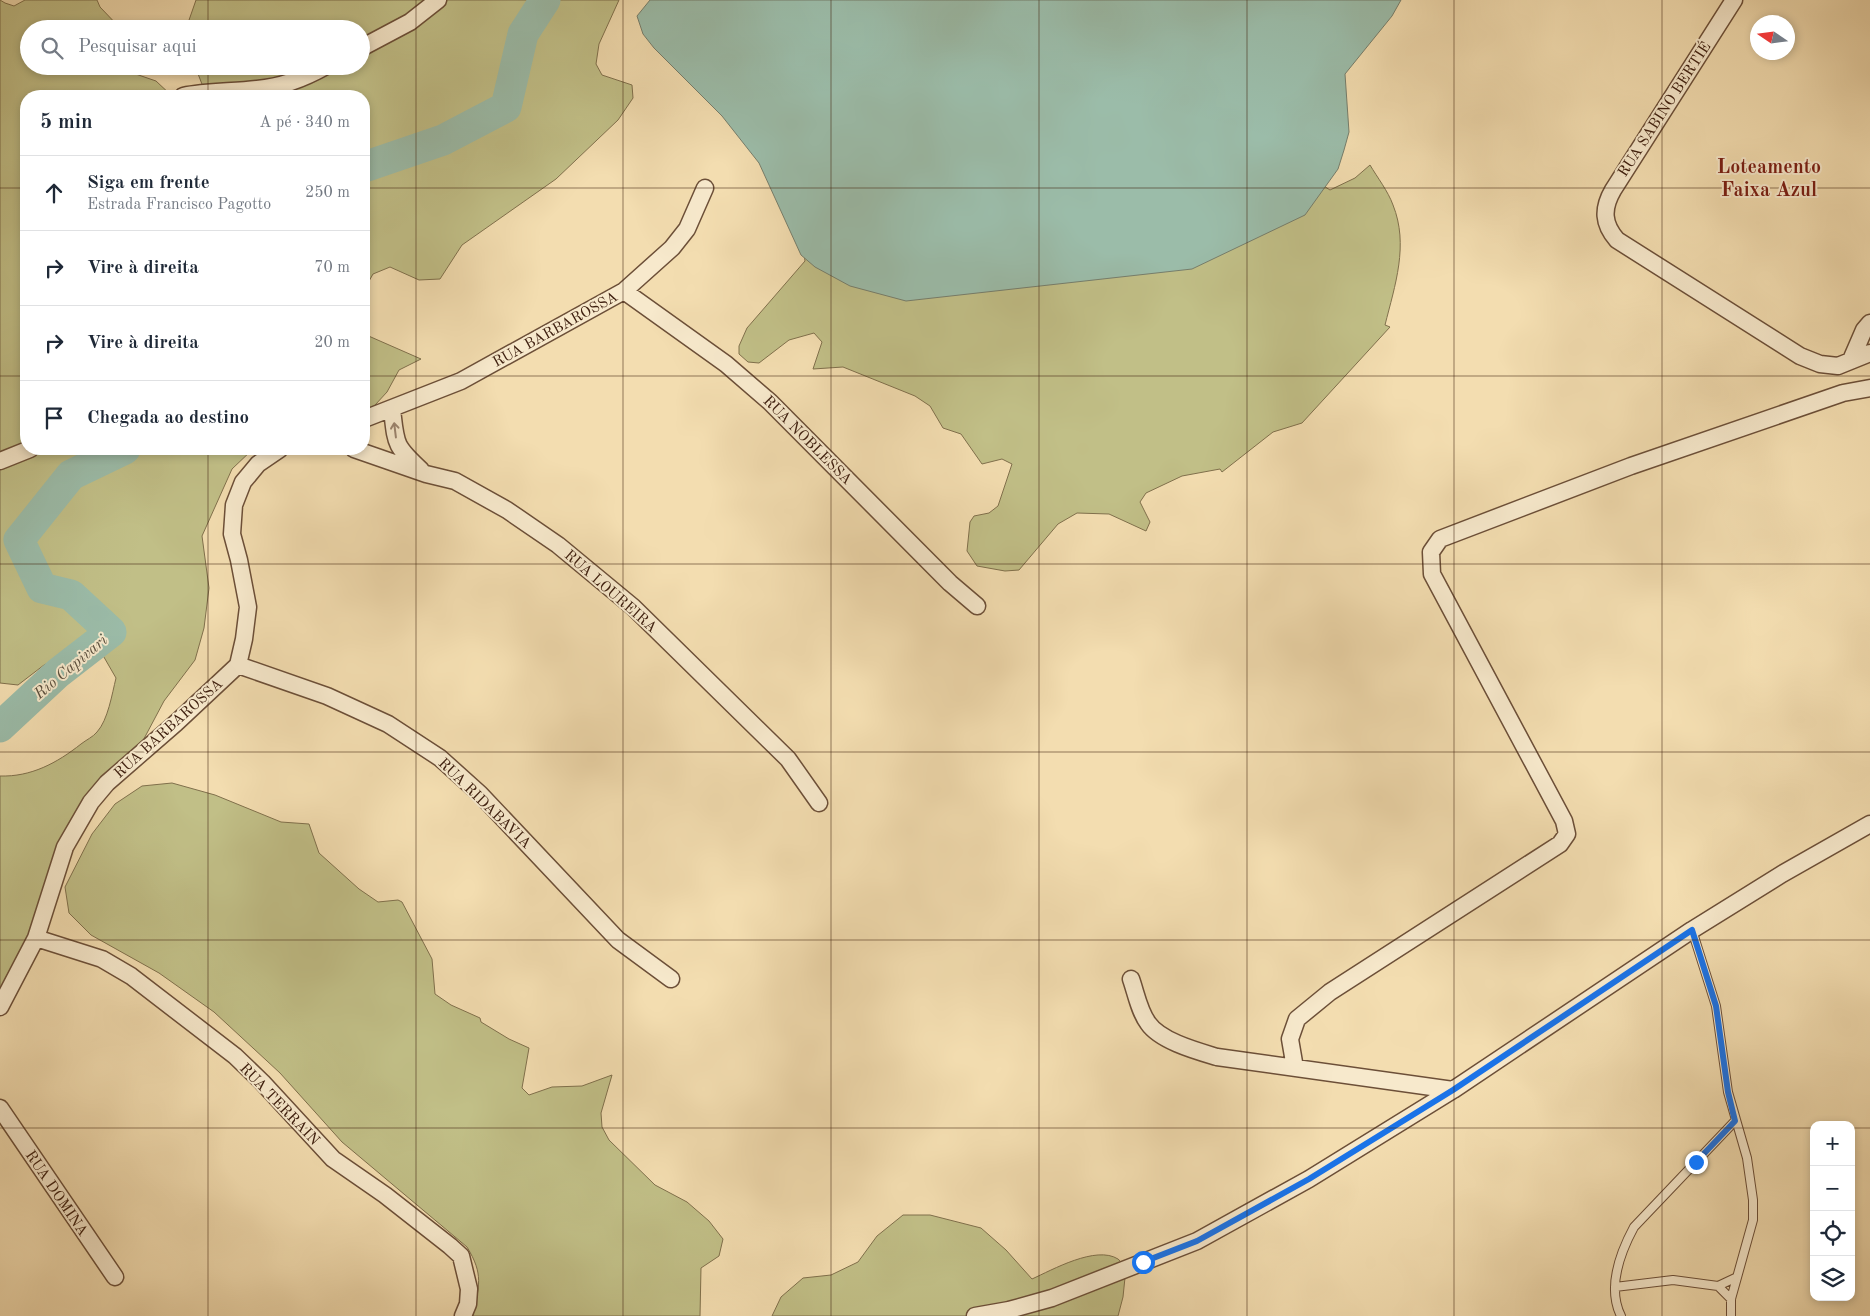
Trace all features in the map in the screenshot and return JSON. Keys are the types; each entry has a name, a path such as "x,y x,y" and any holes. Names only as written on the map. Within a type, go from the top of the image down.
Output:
{"street":[{"path":"370,43 410,22 438,0"},
{"name":"RUA SABINO BERTIÉ","path":"1734,0 1612,190 1606,205 1606,221 1610,232 1618,240 1800,356 1820,364 1838,366 1851,360"},
{"path":"246,90 290,82 306,75"},
{"name":"RUA BARBAROSSA","path":"370,417 461,381 624,291 672,248 686,228 705,188"},
{"name":"RUA NOBLESSA","path":"624,291 726,364 770,402 943,576 977,606"},
{"path":"1851,360 1864,330 1870,323"},
{"path":"1851,360 1868,353"},
{"path":"1295,1068 1290,1039 1298,1019 1330,992 1560,844 1567,834 1564,821 1432,574 1431,552 1440,539 1631,466 1843,393 1870,388"},
{"path":"392,409 397,445 401,452 426,474"},
{"path":"0,461 20,453"},
{"path":"238,665 248,607 232,534 234,505 243,482 258,464 271,455"},
{"name":"RUA LOUREIRA","path":"370,455 426,474 454,481 507,510 558,546 633,607 788,759 819,803"},
{"name":"RUA BARBAROSSA","path":"0,1006 36,938 65,847 91,802 107,783 176,723 238,665"},
{"name":"RUA RIDABAVIA","path":"238,665 327,696 379,720 440,758 480,794 618,940 671,979"},
{"path":"975,1316 1009,1310 1052,1298 1197,1241 1309,1179 1453,1090 1692,930 1782,874 1870,824"},
{"name":"RUA TERRAIN","path":"36,938 102,960 131,976 235,1056 262,1082 333,1159 385,1195 450,1246 461,1256 470,1289 468,1304 463,1316"},
{"path":"1131,979 1148,1024 1174,1042 1217,1057 1453,1090"},
{"name":"RUA DOMINA","path":"0,1108 115,1277"}],"lane":[{"path":"1692,930 1716,1006 1728,1092 1735,1121 1748,1158 1753,1200 1753,1220 1735,1278 1730,1299 1730,1316"},
{"path":"1622,1316 1616,1305 1615,1287 1618,1264 1625,1243 1634,1227 1735,1121"},
{"path":"1615,1287 1673,1280 1718,1286 1735,1278"},
{"path":"1718,1286 1730,1299"}],"shaded area":[{"path":"0,0 14,6 25,0 97,0 100,7 112,20 20,20 20,75 139,75 156,81 166,90 20,90 20,455 247,455 232,469 202,536 209,588 204,628 195,660 164,701 138,750 93,797 0,1014 0,776 22,774 43,768 63,757 94,735 101,727 107,714 116,678 101,652 74,651 44,665 18,685 0,683"},
{"path":"196,0 619,0 599,44 596,64 602,75 632,85 633,98 618,120 556,179 462,245 440,279 419,280 390,267 373,274 370,279 370,90 204,90 198,75 370,75 370,20 189,20"},
{"path":"650,0 1401,0 1392,16 1345,74 1349,132 1344,150 1338,169 1305,215 1192,269 906,301 850,286 815,267 801,255 759,163 722,116 654,48 643,34 637,16"},
{"path":"1370,165 1391,200 1398,220 1400,235 1399,265 1385,325 1390,327 1302,423 1273,432 1222,472 1220,469 1182,476 1146,493 1140,502 1150,522 1146,531 1109,514 1077,513 1058,524 1019,570 1005,571 977,566 967,551 970,522 974,516 989,513 998,506 1012,464 1002,459 982,464 961,434 943,428 930,406 915,396 843,367 813,369 822,342 814,333 789,340 759,363 748,362 739,354 739,346 747,328 805,261 799,221 1310,177 1330,190 1355,178"},
{"path":"370,337 421,359 399,370 387,392 370,410"},
{"path":"172,783 215,795 281,822 309,824 319,853 359,889 378,902 398,900 402,902 432,959 435,994 451,1005 480,1018 481,1022 509,1039 529,1048 522,1088 529,1095 552,1087 582,1086 612,1075 601,1113 602,1127 609,1140 655,1185 687,1202 709,1221 723,1239 719,1256 701,1268 700,1316 473,1316 479,1280 476,1265 467,1247 342,1142 280,1073 214,1012 159,973 91,935 69,913 65,887 92,834 115,804 142,786"},
{"path":"903,1215 930,1215 981,1228 1006,1250 1032,1279 1074,1260 1086,1257 1109,1255 1118,1259 1126,1268 1123,1297 1118,1316 772,1316 781,1297 803,1278 831,1275 858,1262 877,1236"}],"waterway":[{"name":"Rio Capivari","path":"370,165 443,140 506,107 523,34 545,0"},
{"name":"Rio Capivari","path":"0,727 58,673 111,632 71,595 42,588 19,540 71,475 113,455"}],"district":[{"name":"Loteamento Faixa Azul","path":"1769,178"}],"route":[{"path":"1143,1262 1197,1241 1309,1179 1453,1090 1692,930 1716,1006 1728,1092 1735,1121 1696,1162"}]}
